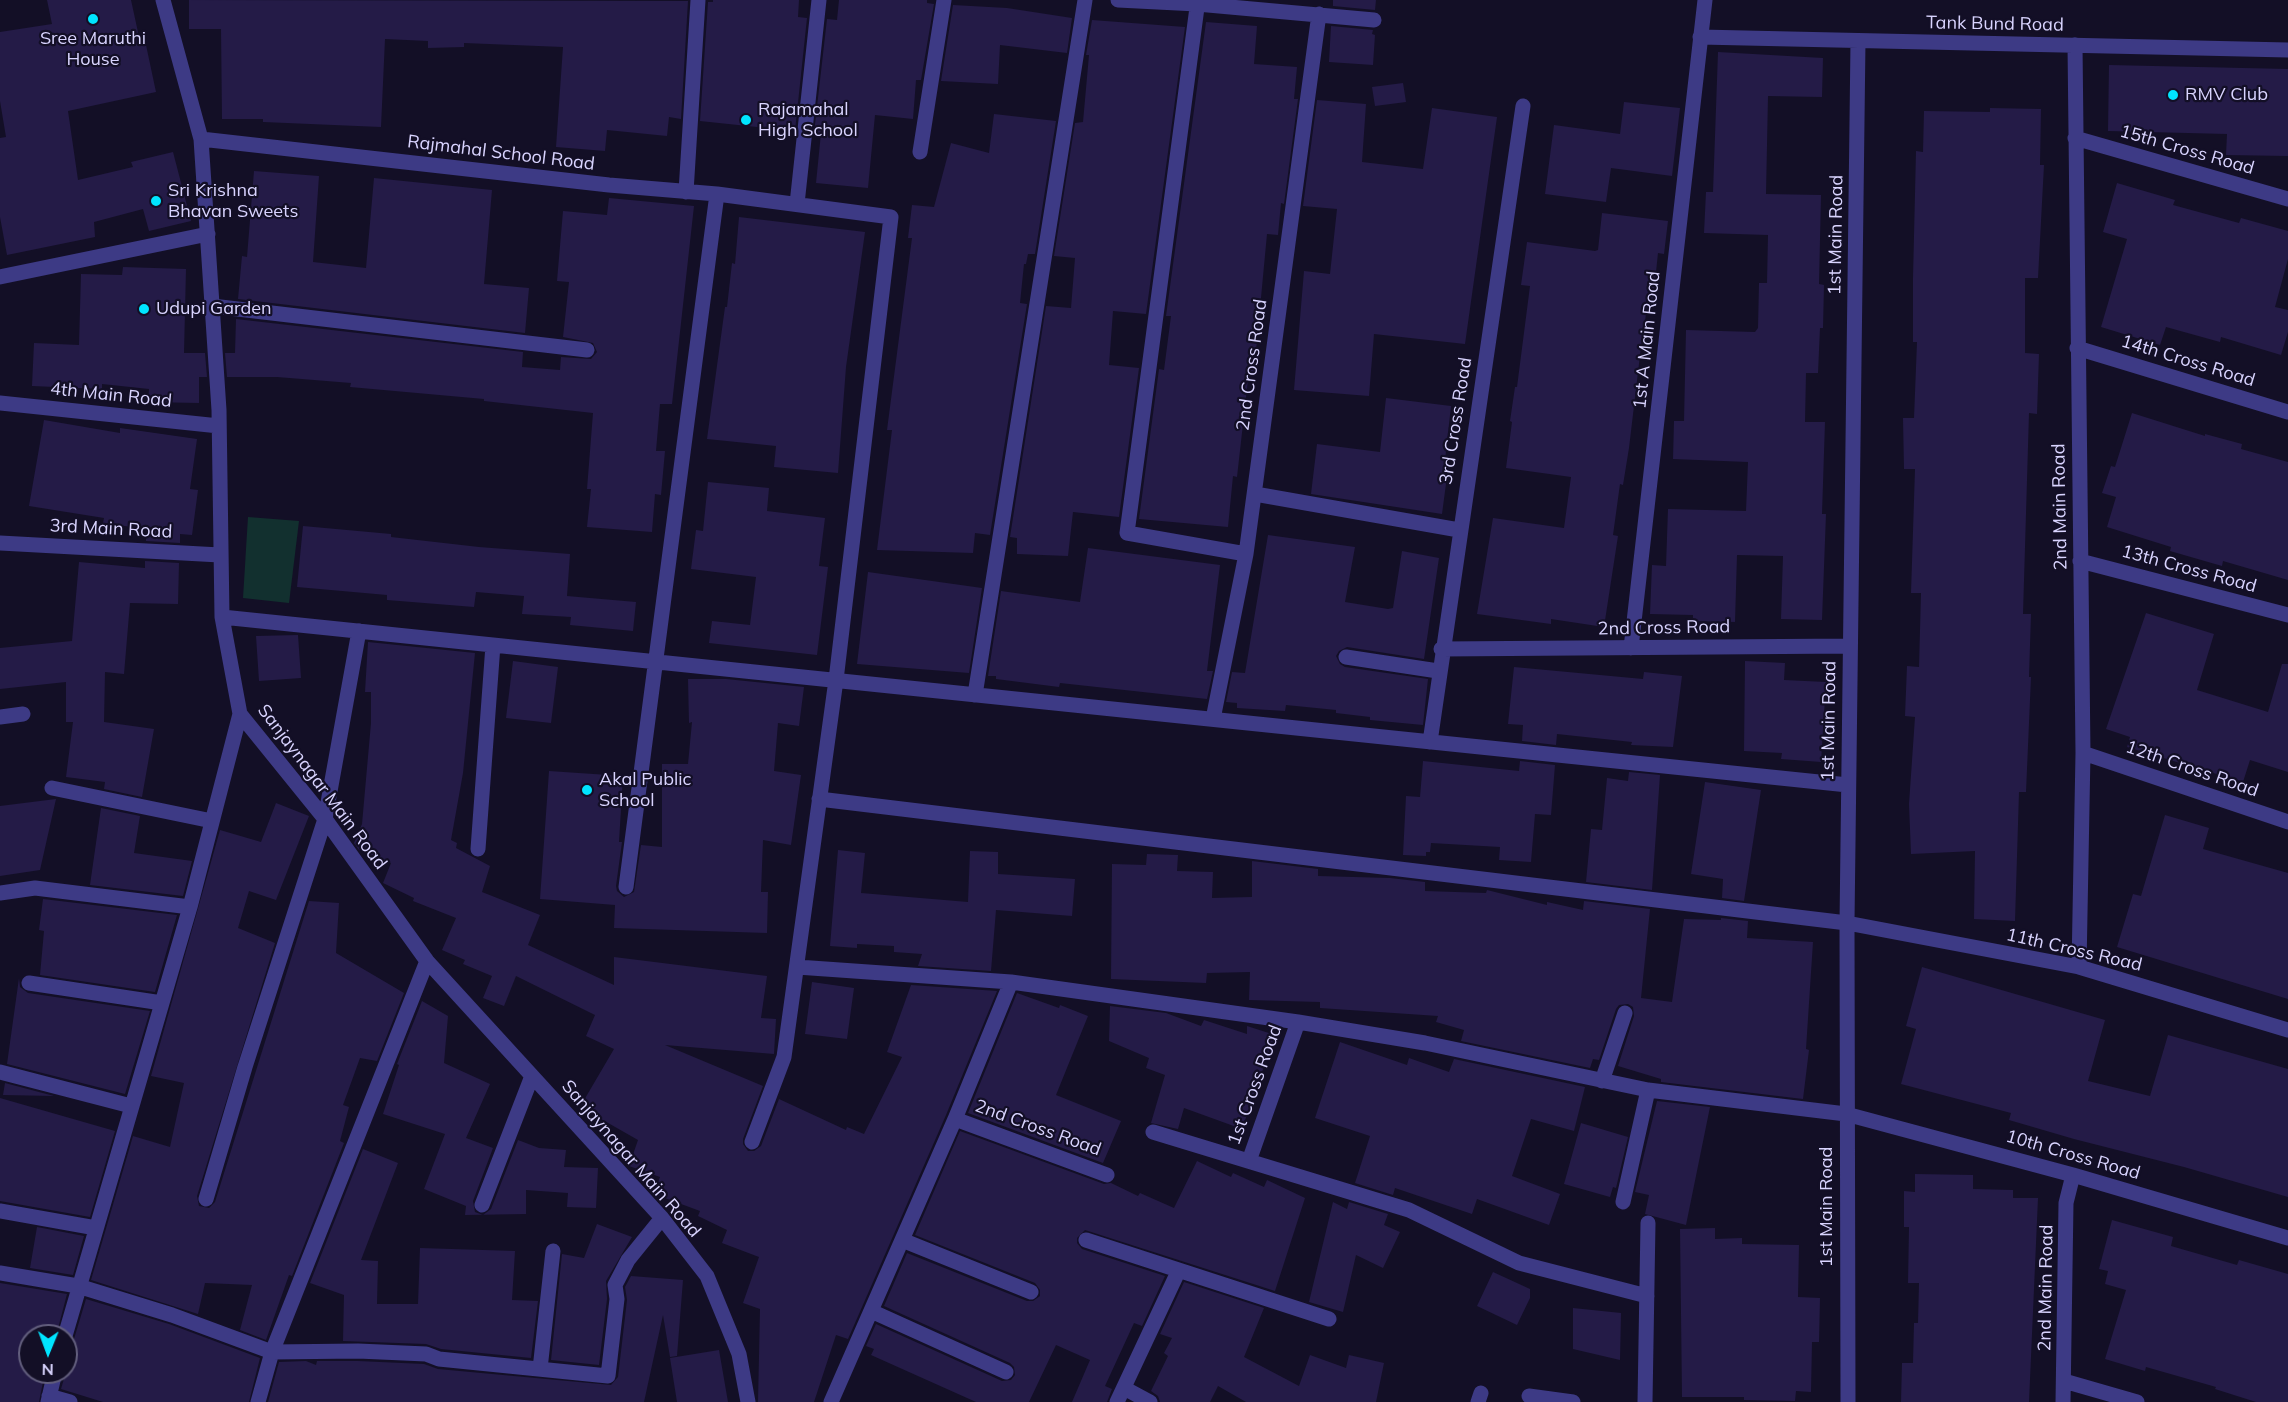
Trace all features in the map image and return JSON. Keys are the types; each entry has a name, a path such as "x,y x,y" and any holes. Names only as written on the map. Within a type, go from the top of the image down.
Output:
{"street":[{"name":"Sanjaynagar Main Road","path":"163,0 201,139 219,426 222,617 240,714 325,819 427,961 662,1218 707,1276 739,1354 747,1402"},
{"path":"686,192 698,0"},
{"path":"797,204 819,0"},
{"path":"920,152 944,0"},
{"path":"975,695 1085,0"},
{"path":"1118,0 1198,2 1374,20"},
{"name":"1st A Main Road","path":"1631,648 1705,0"},
{"path":"1198,2 1127,533 1246,554"},
{"name":"2nd Cross Road","path":"1213,720 1246,554 1319,14"},
{"name":"Tank Bund Road","path":"1701,37 2288,50"},
{"name":"1st Main Road","path":"1848,1402 1846,1114 1848,785 1858,40"},
{"name":"2nd Main Road","path":"2075,45 2083,753 2079,968"},
{"name":"3rd Cross Road","path":"1430,742 1441,650 1523,106"},
{"name":"15th Cross Road","path":"2075,138 2288,199"},
{"name":"Rajmahal School Road","path":"201,139 609,185 717,194 891,218 836,680"},
{"path":"626,887 717,194"},
{"path":"0,277 208,234"},
{"path":"212,306 587,350"},
{"name":"14th Cross Road","path":"2077,348 2288,412"},
{"name":"4th Main Road","path":"0,403 219,426"},
{"path":"1255,494 1459,530"},
{"name":"3rd Main Road","path":"0,543 220,555"},
{"name":"13th Cross Road","path":"2080,561 2288,615"},
{"path":"222,617 1848,785"},
{"path":"206,1199 245,1067 325,819 358,631"},
{"path":"478,849 494,645"},
{"name":"2nd Cross Road","path":"1441,650 1850,646"},
{"path":"1346,657 1438,671"},
{"path":"752,1142 784,1057 836,680"},
{"path":"0,717 23,714"},
{"path":"68,1324 190,907 240,714"},
{"name":"12th Cross Road","path":"2083,753 2288,822"},
{"path":"52,788 212,821"},
{"name":"11th Cross Road","path":"819,799 1847,923 2079,968 2288,1030"},
{"path":"0,893 35,888 190,907"},
{"path":"258,1402 272,1352 427,961"},
{"name":"10th Cross Road","path":"797,967 1011,982 1298,1022 1425,1043 1648,1090 1846,1114 2073,1175 2288,1239"},
{"path":"29,982 162,1002"},
{"path":"831,1402 955,1119 1011,982"},
{"path":"1602,1081 1625,1013"},
{"name":"1st Cross Road","path":"1249,1161 1298,1022"},
{"path":"0,1072 131,1106"},
{"path":"482,1205 532,1076"},
{"path":"1623,1202 1648,1090"},
{"name":"2nd Cross Road","path":"955,1119 1107,1174"},
{"path":"1153,1132 1409,1210 1519,1263 1647,1296"},
{"name":"2nd Main Road","path":"2063,1402 2066,1203 2073,1175"},
{"path":"0,1211 96,1228"},
{"path":"0,1273 78,1286 172,1316 272,1352 358,1351 426,1354 439,1359 609,1376 617,1299 615,1285 628,1260 662,1218"},
{"path":"1645,1402 1648,1223"},
{"path":"902,1240 1031,1292"},
{"path":"1086,1240 1178,1272 1329,1319"},
{"path":"540,1369 553,1251"},
{"path":"1150,1402 1121,1395 1178,1272"},
{"path":"871,1311 1006,1372"},
{"path":"2064,1381 2137,1402"},
{"path":"53,1384 49,1399 70,1402"},
{"path":"1529,1396 1573,1402"}],"green space":[{"path":"248,517 299,521 289,603 243,598"}],"building":[{"path":"47,0 131,0 141,46 146,45 156,92 68,111 78,180 133,167 131,162 173,152 191,221 149,231 143,209 94,222 95,237 7,255 0,217 0,138 6,137 0,101 0,32 52,24"},
{"path":"189,0 688,1 681,119 669,117 667,136 607,130 605,151 556,147 563,47 464,43 464,47 428,48 428,41 385,39 381,127 263,122 263,119 222,119 221,29 189,29"},
{"path":"713,0 799,0 798,17 807,18 795,131 700,121 708,2 713,2"},
{"path":"839,0 927,0 927,3 934,4 921,80 916,80 913,119 875,115 868,188 816,183 821,133 814,133 827,19 837,20"},
{"path":"1333,0 1376,0 1375,10 1333,6"},
{"path":"953,5 1007,8 1072,18 1067,53 1000,45 998,84 941,81"},
{"path":"1092,20 1185,27 1146,314 1113,311 1109,365 1139,368 1119,517 1073,512 1068,556 1017,554 1017,538 1010,537 1046,306 1071,308 1075,258 1054,256 1075,123 1083,122 1089,55 1086,55"},
{"path":"1206,22 1257,26 1254,64 1297,67 1294,99 1298,99 1284,204 1281,203 1278,235 1267,234 1254,372 1249,371 1237,477 1233,476 1228,527 1139,519 1159,369 1164,370 1171,316 1166,316"},
{"path":"1331,26 1373,30 1372,34 1375,35 1373,65 1329,62"},
{"path":"1718,52 1823,58 1822,97 1768,96 1766,194 1821,195 1819,284 1824,285 1823,328 1820,328 1818,373 1806,373 1805,422 1825,422 1822,514 1826,514 1822,620 1781,619 1783,556 1737,555 1735,622 1693,621 1693,615 1650,614 1652,565 1666,566 1668,509 1746,511 1748,462 1673,459 1674,421 1684,421 1686,330 1755,332 1758,328 1759,283 1767,283 1768,235 1704,233 1706,192 1713,192"},
{"path":"2109,65 2288,69 2288,156 2226,155 2227,134 2108,131"},
{"path":"1403,83 1406,102 1375,106 1372,87"},
{"path":"1317,100 1366,104 1362,162 1423,169 1432,108 1497,117 1465,344 1374,334 1369,396 1294,390 1304,271 1330,274 1337,209 1303,206"},
{"path":"1624,102 1680,108 1672,176 1611,168 1606,202 1545,194 1554,125 1620,134"},
{"path":"1990,108 2041,109 2040,165 2044,165 2038,278 2025,278 2025,353 2039,354 2037,414 2029,413 2023,614 2031,614 2029,677 2031,677 2026,792 2019,792 2015,921 1974,919 1975,851 1911,854 1909,804 1915,717 1905,716 1907,666 1919,667 1921,593 1911,593 1915,469 1904,469 1903,418 1914,418 1917,342 1913,342 1916,151 1923,152 1924,111 1990,112"},
{"path":"994,114 1056,121 1035,254 1028,254 1026,264 1024,264 1020,303 1027,304 990,535 975,533 973,553 877,550 892,430 887,430 912,238 908,238 912,205 934,207 951,143 989,153"},
{"path":"254,171 319,176 313,262 366,268 374,178 492,190 484,284 529,288 525,333 238,299 242,256 247,257"},
{"path":"2117,183 2175,200 2173,205 2239,223 2241,218 2288,231 2288,259 2275,307 2288,310 2288,332 2281,355 2221,337 2220,342 2166,327 2160,345 2101,327 2127,239 2103,232"},
{"path":"609,198 694,206 672,404 660,404 656,451 665,451 661,495 655,494 652,532 587,527 591,489 587,489 593,413 484,401 484,399 350,387 351,383 277,377 227,377 225,353 235,353 236,319 523,352 522,367 560,370 561,357 591,359 597,352 593,343 563,337 569,282 557,281 563,211 607,215"},
{"path":"1602,213 1668,221 1664,254 1658,253 1653,301 1648,301 1629,448 1623,485 1620,484 1613,535 1618,536 1604,627 1551,619 1551,624 1477,614 1493,518 1564,528 1571,477 1506,468 1512,422 1510,421 1515,387 1517,387 1530,286 1521,285 1527,242 1598,250"},
{"path":"739,217 865,232 846,367 838,473 774,467 776,446 707,439 732,263 735,264"},
{"path":"123,267 186,269 184,353 205,353 207,377 199,377 199,403 148,402 149,389 102,384 102,389 32,386 34,343 79,345 81,274 122,275"},
{"path":"1386,398 1451,406 1445,460 1449,461 1442,514 1311,494 1317,444 1380,452"},
{"path":"2132,413 2205,436 2205,434 2242,444 2241,449 2288,462 2288,580 2223,561 2222,566 2170,551 2171,547 2107,527 2116,497 2102,493 2111,466 2115,467"},
{"path":"44,420 120,433 120,428 197,439 190,489 198,490 192,535 180,534 180,543 146,541 146,529 103,523 104,518 29,506"},
{"path":"708,482 769,488 767,511 825,518 819,566 828,567 817,655 709,643 712,621 750,625 756,577 691,569 696,530 703,531"},
{"path":"303,526 391,534 391,537 479,547 570,554 567,596 636,602 633,631 570,625 571,617 522,614 524,596 476,592 474,607 387,600 387,595 297,587"},
{"path":"1268,535 1355,547 1345,602 1388,609 1393,608 1402,551 1439,558 1424,659 1347,647 1339,651 1336,656 1340,664 1345,667 1428,679 1423,725 1370,720 1370,717 1336,713 1336,710 1286,705 1285,711 1237,708 1237,703 1226,702 1232,672 1245,673"},
{"path":"1088,548 1220,565 1207,671 1213,671 1207,699 1060,683 1059,687 988,676 1001,591 1080,602"},
{"path":"145,561 179,563 178,604 130,603 124,674 105,672 104,722 154,729 142,797 104,789 105,782 66,777 73,722 66,722 66,682 0,689 0,648 72,641 79,562 145,568"},
{"path":"868,572 982,588 969,673 857,664"},
{"path":"2146,613 2214,634 2197,690 2268,712 2282,664 2288,664 2288,772 2250,760 2243,782 2127,747 2130,737 2106,729"},
{"path":"298,635 301,678 259,681 256,636"},
{"path":"368,642 475,653 463,773 451,840 457,843 456,848 490,866 482,892 540,915 528,945 614,985 614,957 767,976 761,1018 776,1019 774,1054 665,1045 763,1086 743,1139 743,1144 748,1151 754,1151 761,1146 779,1099 846,1130 847,1127 864,1134 902,1057 887,1052 911,985 997,991 946,1115 848,1339 836,1335 814,1402 758,1402 760,1309 743,1303 759,1257 722,1243 727,1230 698,1216 700,1211 654,1194 660,1177 629,1166 638,1140 580,1107 614,1049 586,1036 595,1015 516,976 504,1006 483,998 492,976 463,964 465,960 442,950 456,918 413,901 414,898 383,883 391,863 359,850 354,843 362,824 371,723 371,692 365,692"},
{"path":"513,661 558,667 551,723 506,718"},
{"path":"1745,661 1785,663 1784,680 1826,682 1821,762 1781,759 1782,753 1744,751"},
{"path":"1514,667 1643,679 1644,672 1682,676 1673,747 1631,745 1632,742 1557,734 1556,745 1522,741 1523,725 1508,724"},
{"path":"688,679 726,679 804,687 799,726 778,723 774,771 801,775 791,845 763,840 761,892 768,892 767,933 614,928 615,905 540,899 549,771 623,776 619,842 622,842 616,886 617,891 624,897 634,892 641,845 662,847 662,764 688,764 692,722 689,723"},
{"path":"1423,761 1519,771 1520,761 1555,765 1551,815 1535,814 1531,862 1499,860 1500,847 1431,843 1430,852 1426,852 1426,856 1403,855 1406,796 1420,797"},
{"path":"1629,772 1660,775 1652,890 1586,882 1591,829 1602,830 1607,778 1628,781"},
{"path":"1705,782 1761,790 1744,901 1722,898 1723,879 1691,874"},
{"path":"56,799 40,870 0,876 0,806"},
{"path":"276,803 309,816 276,900 249,891 238,928 275,943 197,1196 199,1206 209,1208 215,1202 309,901 339,903 336,953 404,993 377,1061 360,1058 343,1105 349,1107 340,1141 344,1143 292,1276 289,1275 266,1340 240,1330 252,1285 205,1283 198,1314 91,1280 133,1136 170,1147 184,1083 151,1076 220,830 261,842"},
{"path":"101,808 140,816 134,853 192,861 183,896 90,885"},
{"path":"2165,815 2209,828 2203,849 2288,873 2288,999 2117,947 2133,894 2141,896"},
{"path":"838,850 865,853 861,893 968,902 970,851 998,852 998,874 1075,879 1072,916 996,910 991,971 918,966 922,954 894,952 894,946 857,944 857,948 830,946"},
{"path":"1147,854 1178,855 1177,871 1213,872 1212,898 1252,897 1252,861 1318,869 1318,876 1390,878 1425,882 1425,891 1486,893 1487,890 1547,905 1547,902 1583,910 1584,901 1650,909 1641,998 1672,1002 1684,919 1721,920 1721,918 1748,921 1747,938 1813,942 1806,1049 1809,1050 1803,1099 1661,1082 1661,1079 1618,1066 1634,1016 1633,1007 1628,1004 1619,1005 1616,1009 1599,1060 1593,1059 1590,1068 1461,1041 1464,1030 1436,1022 1438,1016 1320,1008 1320,1002 1249,1000 1250,972 1207,973 1206,983 1111,979 1112,864 1146,865"},
{"path":"43,899 177,915 155,992 40,975 44,931 39,930"},
{"path":"1922,967 2105,1020 2088,1081 2150,1096 2168,1035 2288,1069 2288,1197 2074,1139 2009,1120 2011,1113 1901,1084 1916,1029 1906,1026"},
{"path":"19,978 20,987 28,993 150,1011 125,1094 7,1064"},
{"path":"812,982 854,988 847,1039 805,1034"},
{"path":"1017,993 1059,1008 1060,1005 1088,1016 1056,1095 1121,1121 1103,1163 968,1113"},
{"path":"422,1001 448,1016 444,1063 490,1084 466,1138 493,1148 473,1201 475,1212 482,1215 465,1215 466,1206 424,1189 445,1134 383,1114 399,1065 397,1064"},
{"path":"1110,1006 1166,1013 1201,1026 1204,1020 1247,1034 1247,1026 1275,1035 1242,1129 1184,1108 1178,1129 1151,1123 1165,1075 1146,1068 1149,1058 1109,1041"},
{"path":"1340,1042 1407,1065 1409,1058 1449,1072 1454,1059 1585,1087 1574,1131 1531,1119 1512,1176 1560,1194 1549,1225 1477,1199 1472,1214 1395,1188 1393,1195 1355,1183 1370,1136 1315,1118"},
{"path":"5,1083 54,1096 3,1095"},
{"path":"0,1098 115,1131 90,1217 0,1201"},
{"path":"1657,1101 1710,1107 1686,1225 1645,1214 1649,1195 1635,1192"},
{"path":"1581,1123 1628,1137 1616,1188 1613,1187 1610,1197 1564,1184"},
{"path":"960,1131 1104,1184 1111,1183 1138,1196 1140,1193 1174,1208 1197,1161 1231,1177 1233,1173 1264,1187 1267,1180 1305,1198 1275,1291 1085,1230 1077,1238 1077,1243 1082,1249 1165,1276 1142,1326 1134,1323 1105,1386 1112,1389 1107,1402 1072,1402 1090,1360 1056,1345 1029,1402 976,1402 871,1355 874,1349 866,1346 876,1324 1002,1381 1011,1380 1015,1375 1014,1367 1010,1363 884,1306 907,1253 1027,1301 1033,1301 1040,1296 1040,1290 1035,1283 915,1235"},
{"path":"518,1140 539,1148 566,1150 564,1167 598,1168 596,1208 567,1207 568,1193 526,1190 526,1214 483,1215 491,1209"},
{"path":"363,1149 398,1163 361,1260 378,1261 377,1304 418,1304 420,1248 515,1251 512,1300 538,1301 531,1358 441,1349 426,1344 343,1341 344,1295 310,1283"},
{"path":"1915,1174 1973,1175 1973,1189 2013,1190 2013,1198 2038,1198 2029,1402 1901,1402 1902,1363 1913,1363 1914,1323 1918,1323 1919,1283 1908,1283 1909,1227 1904,1227 1904,1191 1915,1192"},
{"path":"1333,1202 1347,1209 1349,1202 1388,1214 1384,1225 1400,1232 1383,1268 1356,1255 1343,1312 1309,1302"},
{"path":"2112,1220 2173,1237 2171,1246 2237,1265 2239,1260 2288,1274 2288,1402 2256,1402 2215,1389 2216,1387 2146,1367 2145,1371 2105,1359 2126,1290 2105,1284 2108,1271 2099,1269"},
{"path":"597,1224 632,1237 606,1281 607,1299 599,1365 551,1360 562,1254 584,1258"},
{"path":"37,1227 84,1236 73,1275 30,1268"},
{"path":"1715,1228 1715,1239 1742,1238 1742,1244 1799,1245 1798,1297 1820,1298 1819,1342 1812,1342 1811,1392 1796,1391 1795,1401 1744,1400 1744,1397 1682,1397 1680,1229"},
{"path":"1493,1272 1530,1289 1530,1298 1517,1325 1477,1306"},
{"path":"631,1276 683,1280 677,1356 670,1357 663,1315 644,1402 268,1402 279,1362 306,1361 316,1365 317,1361 424,1364 438,1369 611,1385 618,1377 627,1300 625,1287"},
{"path":"1184,1282 1264,1308 1244,1357 1299,1386 1310,1355 1346,1368 1349,1355 1384,1363 1376,1402 1246,1402 1218,1386 1210,1402 1160,1402 1158,1396 1151,1391 1168,1356 1164,1353 1172,1338 1160,1334"},
{"path":"0,1283 67,1294 59,1324 18,1324 18,1384 43,1384 39,1402 0,1402"},
{"path":"86,1299 169,1324 260,1358 249,1402 103,1402 61,1389 62,1384 78,1384 78,1326"},
{"path":"1573,1308 1621,1313 1620,1360 1573,1349"},
{"path":"719,1350 728,1402 677,1402 670,1358"}],"place":[{"name":"Sree Maruthi House","path":"93,19"},
{"name":"RMV Club","path":"2173,95"},
{"name":"Rajamahal High School","path":"746,120"},
{"name":"Sri Krishna Bhavan Sweets","path":"156,201"},
{"name":"Udupi Garden","path":"144,309"},
{"name":"Akal Public School","path":"587,790"}]}
